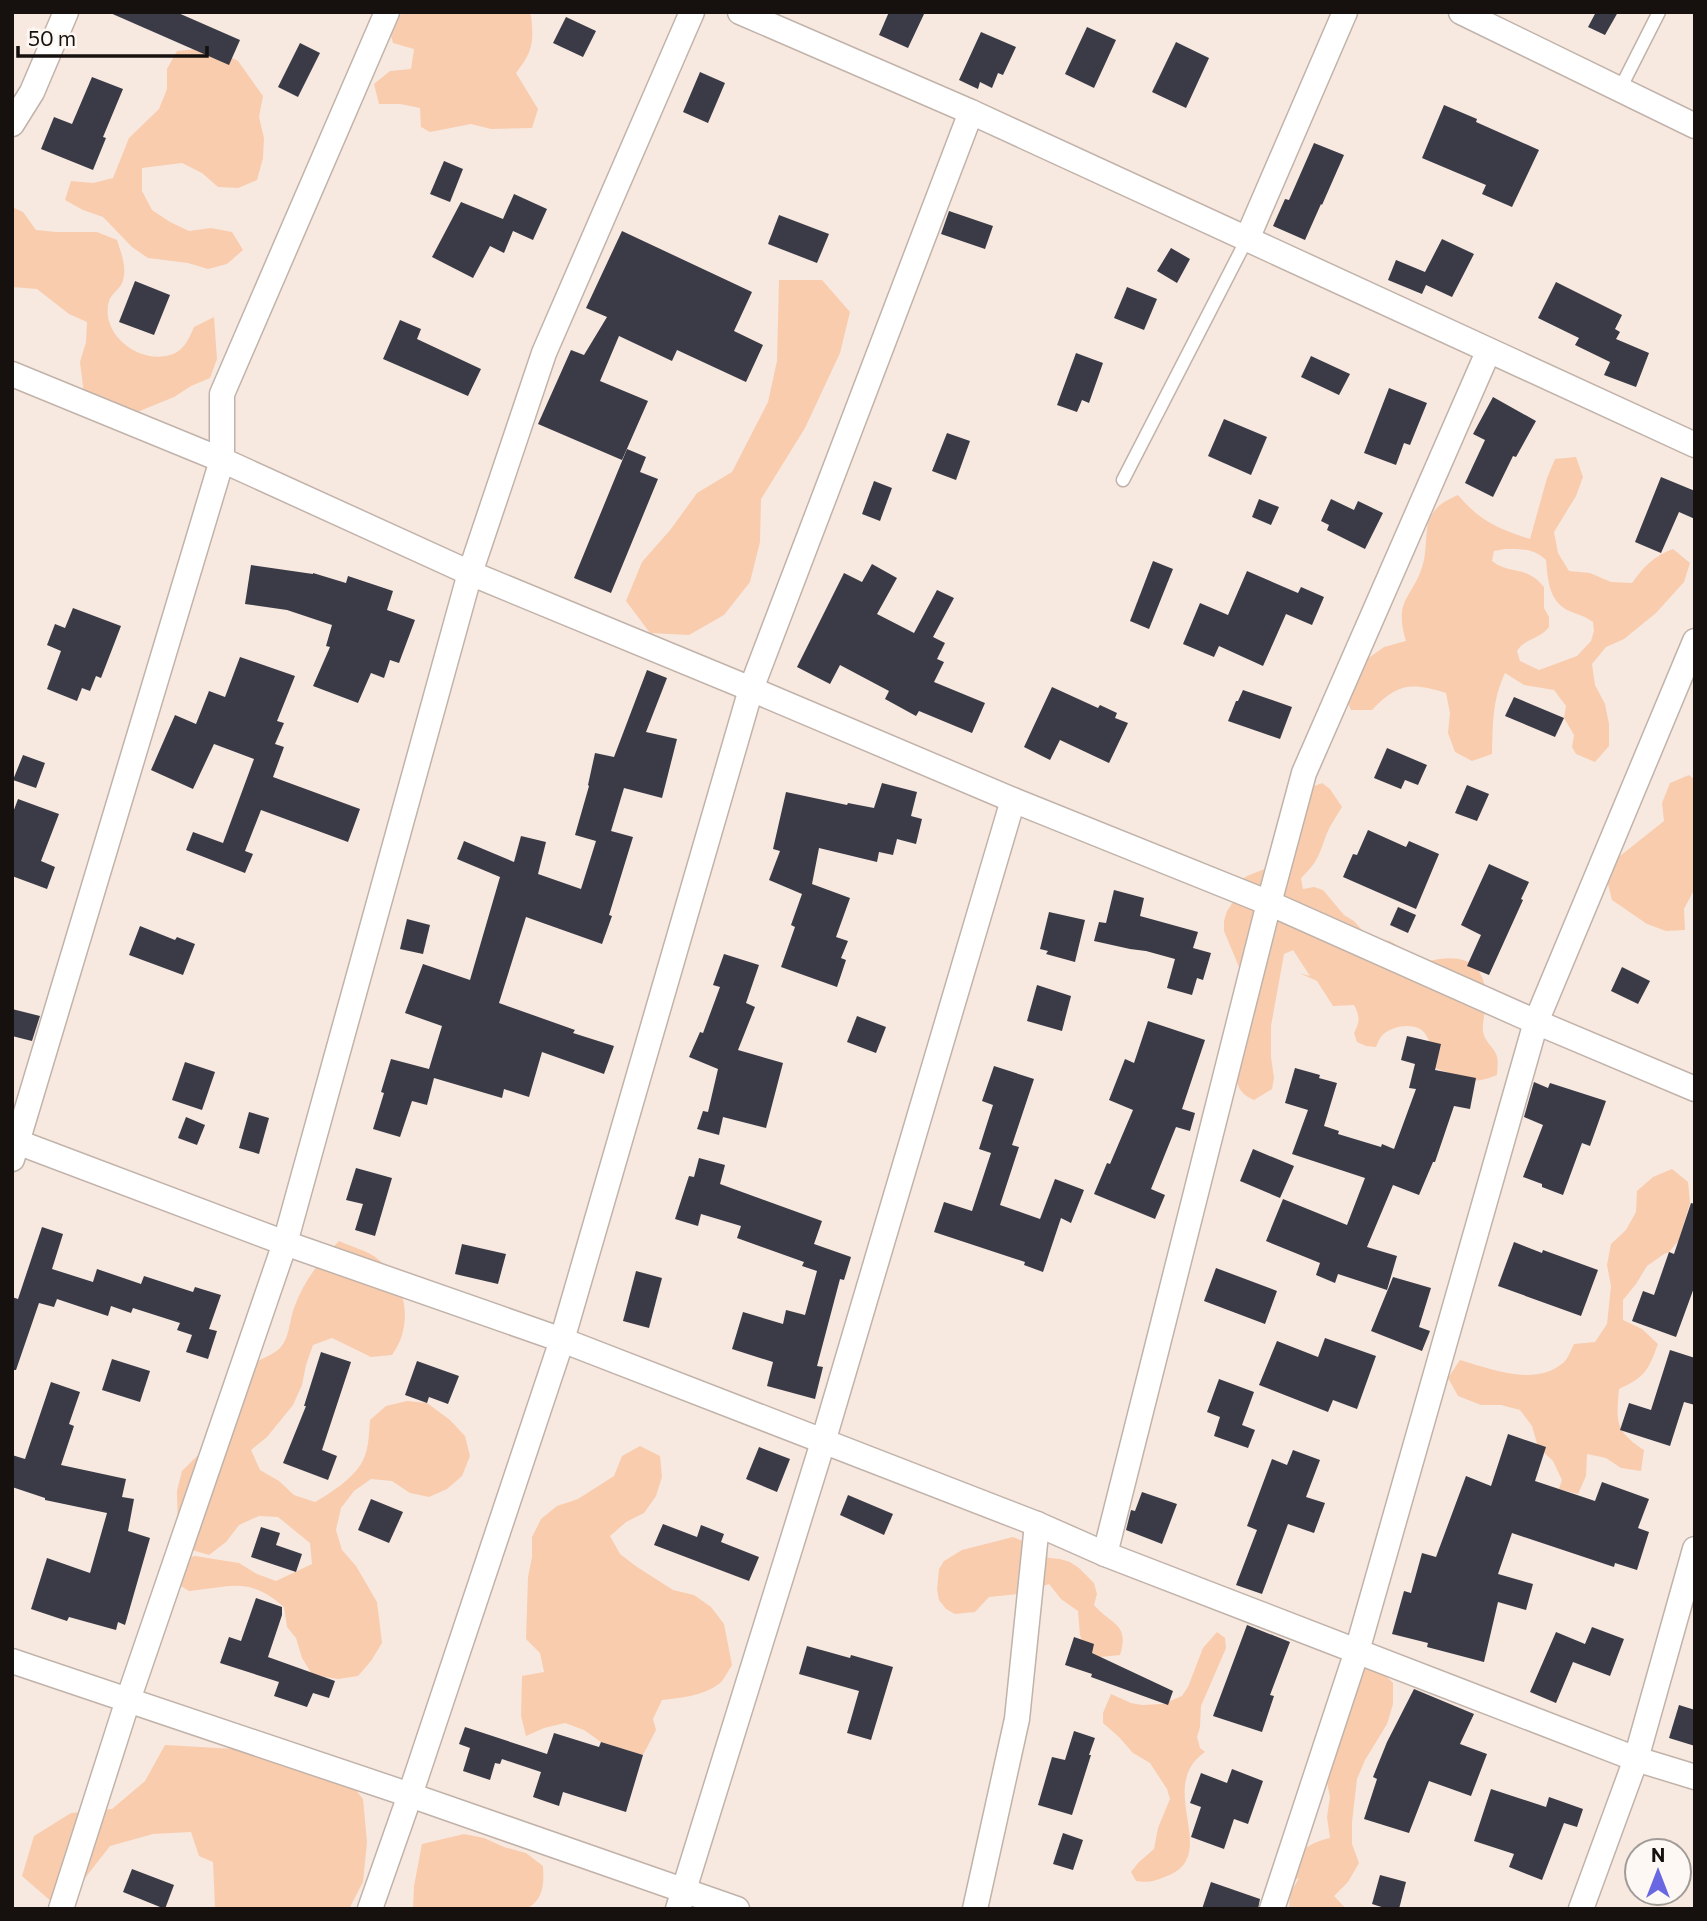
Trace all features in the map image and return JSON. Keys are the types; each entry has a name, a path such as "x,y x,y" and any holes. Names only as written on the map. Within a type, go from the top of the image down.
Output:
{"street":[{"path":"12,124 32,92 66,12"},
{"path":"387,12 222,394 222,460 14,1147 562,1340 1636,1759 1695,1777"},
{"path":"61,1909 128,1700 285,1243 470,573 544,353 692,12"},
{"path":"740,12 971,112 1695,445"},
{"path":"1247,239 1345,12"},
{"path":"1461,12 1695,126"},
{"path":"370,1909 562,1340 751,689 971,112"},
{"path":"1105,1554 1304,773 1489,352"},
{"path":"12,374 222,460 470,573 1013,800 1269,903 1536,1022 1695,1089"},
{"path":"1272,1909 1357,1651 1536,1022 1695,641"},
{"path":"682,1899 823,1442 1013,800"},
{"path":"975,1909 1017,1719 1037,1524"},
{"path":"1581,1909 1636,1759 1695,1549"},
{"path":"12,1661 410,1795 682,1899 737,1909"}],"lane":[{"path":"1620,89 1659,12"},
{"path":"1123,481 1247,239"}],"shaded area":[{"path":"406,12 527,12 531,15 531,46 516,73 538,109 532,128 491,129 471,124 430,132 421,127 420,108 379,104 374,84 390,71 411,69 414,49 393,43 387,22"},
{"path":"177,51 219,51 238,61 263,96 259,117 264,138 263,158 257,180 238,188 218,187 202,173 182,163 142,168 142,191 152,210 189,231 211,228 232,232 243,250 227,264 208,269 188,263 148,258 132,247 103,217 65,200 71,181 93,183 113,178 129,138 159,109 167,89 167,69"},
{"path":"12,207 23,212 36,230 97,232 117,240 124,278 109,301 108,313 115,334 132,349 154,357 172,354 184,346 194,327 214,317 217,359 210,378 135,413 85,403 80,362 86,342 87,322 69,314 37,289 12,287"},
{"path":"779,280 822,280 850,312 840,353 805,428 761,499 760,542 750,582 724,615 689,635 650,633 626,601 642,562 671,529 697,493 732,472 768,402 777,361"},
{"path":"1576,457 1583,477 1576,496 1554,532 1558,553 1569,571 1590,573 1611,582 1632,583 1650,563 1673,549 1690,563 1684,582 1656,613 1624,639 1606,647 1592,664 1595,685 1605,704 1609,746 1595,762 1576,754 1572,747 1574,735 1564,718 1566,706 1554,690 1524,685 1505,673 1495,703 1492,754 1472,761 1455,752 1448,733 1450,713 1446,693 1424,687 1406,687 1389,694 1372,710 1351,710 1343,691 1349,672 1384,647 1406,641 1403,607 1423,564 1428,524 1434,511 1458,495 1474,512 1490,523 1530,539 1555,459","holes":["1494,551 1532,551 1546,560 1550,588 1556,600 1567,610 1593,622 1591,641 1577,656 1539,670 1520,661 1517,651 1549,627 1549,617 1544,608 1544,587 1537,580 1531,575 1492,561"]},
{"path":"1689,775 1695,780 1695,888 1684,909 1685,930 1666,931 1647,924 1612,900 1607,880 1615,860 1664,821 1662,803 1670,783"},
{"path":"1322,783 1330,789 1342,807 1315,862 1301,878 1303,889 1314,887 1323,890 1344,915 1354,921 1369,938 1390,941 1425,962 1459,959 1475,967 1481,974 1484,985 1486,1002 1483,1031 1497,1056 1497,1075 1472,1080 1435,1068 1428,1039 1422,1031 1411,1026 1397,1027 1385,1033 1376,1047 1357,1042 1354,1033 1358,1019 1354,1005 1333,1006 1317,981 1299,973 1310,976 1293,950 1284,954 1271,1026 1274,1078 1272,1089 1254,1100 1240,1089 1236,1077 1241,987 1239,967 1224,931 1224,921 1238,882 1267,868 1312,787"},
{"path":"1672,1169 1688,1182 1690,1203 1679,1240 1669,1252 1647,1266 1623,1300 1623,1320 1642,1329 1658,1344 1644,1372 1635,1381 1619,1389 1618,1418 1627,1437 1644,1450 1641,1471 1621,1468 1606,1458 1587,1454 1586,1476 1578,1494 1559,1489 1562,1480 1553,1461 1538,1447 1532,1426 1520,1410 1501,1405 1481,1405 1458,1396 1448,1378 1460,1360 1513,1374 1539,1374 1563,1363 1574,1344 1595,1342 1607,1324 1611,1286 1607,1265 1611,1244 1626,1230 1636,1212 1637,1191 1653,1177"},
{"path":"339,1241 375,1257 393,1275 404,1304 401,1338 392,1355 371,1357 332,1338 313,1345 302,1385 293,1405 267,1437 251,1450 260,1470 279,1481 294,1495 315,1502 343,1483 361,1465 367,1449 370,1420 386,1406 407,1401 427,1403 450,1420 465,1436 470,1456 462,1476 447,1489 429,1497 410,1493 392,1481 371,1479 354,1491 341,1508 336,1530 342,1550 356,1566 377,1602 382,1643 358,1676 338,1679 313,1676 302,1658 296,1638 287,1627 284,1607 271,1597 249,1587 239,1586 189,1591 171,1580 177,1560 195,1556 239,1563 276,1581 312,1564 310,1543 278,1517 259,1516 239,1525 226,1542 209,1555 189,1549 178,1531 177,1491 182,1471 197,1456 216,1447 240,1375 283,1344 302,1289"},
{"path":"640,1446 660,1456 662,1477 656,1496 644,1513 626,1522 610,1536 620,1554 637,1567 673,1590 694,1595 711,1607 724,1624 732,1665 721,1682 713,1688 691,1696 662,1700 653,1719 656,1730 643,1755 601,1742 584,1730 565,1723 526,1736 521,1716 522,1676 544,1672 540,1653 526,1639 532,1537 541,1519 557,1506 578,1499 614,1476 622,1456"},
{"path":"1013,1537 1032,1545 1049,1558 1070,1562 1094,1583 1097,1594 1094,1605 1121,1630 1123,1636 1120,1655 1100,1657 1091,1653 1080,1635 1078,1611 1061,1599 1049,1584 1019,1594 989,1597 975,1612 955,1614 946,1609 939,1600 937,1590 939,1569 944,1561 962,1550"},
{"path":"1217,1632 1225,1638 1226,1648 1201,1706 1197,1737 1200,1748 1205,1752 1191,1767 1185,1783 1189,1853 1182,1866 1167,1876 1152,1881 1136,1881 1131,1872 1154,1849 1158,1828 1170,1799 1167,1789 1150,1763 1133,1753 1103,1723 1103,1713 1111,1694 1142,1705 1163,1704 1182,1696 1203,1648"},
{"path":"1377,1667 1393,1683 1393,1704 1387,1724 1357,1779 1352,1844 1359,1863 1348,1882 1334,1896 1346,1909 1289,1909 1290,1894 1299,1878 1293,1881 1300,1857 1307,1847 1330,1838 1327,1817 1330,1797 1326,1777 1356,1668"},
{"path":"165,1745 253,1750 336,1765 363,1799 367,1842 363,1882 349,1909 215,1909 213,1862 199,1856 191,1832 153,1834 110,1846 85,1878 53,1903 22,1876 34,1836 71,1813 112,1809 145,1781"},
{"path":"464,1834 526,1853 543,1866 543,1885 536,1901 526,1909 413,1909 414,1886 422,1844"}],"building":[{"path":"108,12 176,12 240,40 229,65"},
{"path":"889,12 925,12 908,48 879,35"},
{"path":"1596,12 1618,12 1605,35 1588,27"},
{"path":"566,17 596,31 583,57 553,43"},
{"path":"1087,27 1116,40 1094,88 1065,74"},
{"path":"981,32 1016,47 1003,75 998,73 992,88 980,82 978,89 959,80"},
{"path":"1176,42 1209,58 1186,108 1152,92"},
{"path":"300,43 320,53 298,97 278,87"},
{"path":"700,72 725,83 708,123 683,112"},
{"path":"92,77 123,89 93,170 41,149 54,117 72,124"},
{"path":"1444,105 1539,150 1512,207 1482,194 1486,185 1422,158"},
{"path":"1314,143 1344,155 1305,240 1273,226 1285,199 1289,200"},
{"path":"444,161 463,169 450,202 430,194"},
{"path":"514,194 547,209 533,240 513,231 504,253 490,246 473,278 432,257 461,202 503,219"},
{"path":"949,211 993,226 985,249 941,234"},
{"path":"779,215 829,234 817,263 768,244"},
{"path":"622,231 752,292 734,331 763,345 746,382 677,350 672,361 619,336 600,381 648,401 622,460 538,424 571,350 584,355 607,317 586,308"},
{"path":"1442,239 1474,254 1452,297 1426,285 1422,294 1388,280 1396,260 1425,272"},
{"path":"1171,248 1190,259 1177,283 1157,271"},
{"path":"135,281 170,295 154,335 119,322"},
{"path":"1556,282 1622,315 1615,329 1620,332 1616,339 1649,353 1636,387 1604,375 1610,362 1575,345 1579,338 1538,318"},
{"path":"1127,287 1157,299 1144,330 1114,318"},
{"path":"400,320 421,329 417,339 481,369 468,396 383,359"},
{"path":"1076,353 1103,363 1089,403 1082,400 1077,412 1057,405"},
{"path":"1311,356 1350,374 1339,395 1301,377"},
{"path":"1389,388 1427,403 1410,445 1404,443 1396,465 1364,453"},
{"path":"1493,397 1536,421 1516,457 1513,456 1493,497 1465,483 1485,440 1473,434"},
{"path":"1224,419 1267,437 1251,475 1208,456"},
{"path":"947,433 970,441 956,480 932,471"},
{"path":"627,449 646,457 640,472 658,479 611,593 574,578"},
{"path":"1661,477 1695,491 1695,519 1679,512 1661,553 1635,542"},
{"path":"874,481 892,488 880,521 862,514"},
{"path":"1259,499 1279,507 1271,525 1252,517"},
{"path":"1331,499 1354,510 1358,501 1383,513 1365,549 1327,530 1329,525 1321,521"},
{"path":"1153,561 1173,569 1149,629 1130,621"},
{"path":"872,564 897,578 877,614 914,633 937,590 954,598 933,637 945,643 937,659 944,662 934,682 985,703 972,733 919,711 916,716 885,699 889,691 840,665 830,684 797,667 844,573 862,582"},
{"path":"251,565 313,573 346,583 348,576 393,591 387,610 415,620 399,663 390,660 384,678 371,673 358,703 313,686 330,647 326,646 332,625 287,610 245,604"},
{"path":"1247,571 1298,593 1301,587 1324,597 1312,625 1286,614 1263,666 1219,646 1214,657 1183,644 1200,603 1228,615"},
{"path":"73,608 121,626 101,678 96,676 90,691 82,688 77,701 47,689 61,651 47,645 55,624 65,628"},
{"path":"240,657 295,676 277,721 284,723 275,744 284,747 273,777 360,809 348,842 261,810 245,851 253,854 245,873 186,850 193,832 223,843 254,759 214,744 193,789 151,770 175,715 196,724 209,691 225,697"},
{"path":"647,670 667,678 646,732 677,739 662,798 624,788 611,831 633,837 602,944 526,917 499,1003 575,1030 573,1033 614,1046 604,1074 542,1052 529,1097 504,1089 502,1098 434,1078 427,1105 412,1101 400,1137 373,1129 391,1059 429,1069 442,1026 405,1013 423,964 470,980 500,877 457,859 464,841 514,862 521,836 546,842 538,874 581,889 596,841 575,835 595,753 614,757"},
{"path":"1052,687 1098,708 1100,705 1117,713 1115,718 1128,723 1109,763 1060,740 1050,760 1024,747"},
{"path":"1243,690 1292,707 1280,739 1228,721"},
{"path":"1514,697 1564,718 1555,737 1505,716"},
{"path":"1387,748 1427,765 1418,785 1405,780 1401,789 1374,778"},
{"path":"23,755 45,763 36,788 13,780"},
{"path":"882,783 917,792 911,816 922,819 916,844 897,839 893,855 879,852 877,862 819,848 812,884 850,898 836,937 848,941 841,958 846,960 837,987 781,967 795,927 791,925 802,894 769,880 780,851 773,849 786,792 874,808"},
{"path":"1467,785 1489,794 1477,821 1455,813"},
{"path":"18,799 59,814 41,861 55,867 47,889 12,876 12,815"},
{"path":"1368,830 1406,847 1409,841 1439,854 1416,909 1343,877"},
{"path":"1489,864 1529,882 1489,975 1467,966 1481,935 1461,925"},
{"path":"1114,890 1144,898 1140,916 1198,932 1193,948 1211,953 1203,980 1197,978 1192,995 1167,988 1175,959 1094,941 1099,922 1106,923"},
{"path":"1398,907 1416,915 1408,933 1390,925"},
{"path":"1049,912 1085,920 1075,962 1046,954 1048,951 1040,949"},
{"path":"407,919 430,925 423,954 400,949"},
{"path":"140,926 175,940 177,937 195,944 183,975 129,955"},
{"path":"724,954 759,965 746,1003 755,1007 738,1050 783,1063 766,1128 723,1117 719,1135 697,1129 703,1111 708,1112 718,1069 689,1057 700,1032 703,1033 720,987 713,985"},
{"path":"1622,967 1650,981 1638,1004 1611,991"},
{"path":"1037,985 1071,996 1062,1031 1027,1021"},
{"path":"12,1009 40,1016 32,1041 12,1036"},
{"path":"857,1016 886,1027 876,1053 847,1042"},
{"path":"1148,1021 1205,1040 1182,1109 1195,1113 1190,1131 1176,1127 1151,1189 1165,1195 1155,1219 1094,1194 1133,1110 1109,1100 1125,1059 1134,1063"},
{"path":"1407,1036 1441,1044 1435,1070 1476,1078 1470,1109 1454,1106 1435,1162 1419,1195 1393,1185 1367,1247 1397,1256 1387,1290 1338,1274 1335,1283 1316,1275 1320,1263 1266,1241 1283,1199 1347,1225 1365,1178 1292,1154 1308,1110 1285,1103 1295,1068 1337,1083 1324,1126 1339,1131 1338,1134 1394,1149 1416,1089 1409,1088 1415,1064 1401,1060"},
{"path":"185,1062 215,1072 202,1110 172,1100"},
{"path":"994,1066 1034,1079 1012,1145 1019,1147 1000,1205 1040,1219 1055,1179 1084,1190 1071,1223 1061,1218 1043,1272 1024,1265 1025,1262 934,1232 944,1202 972,1211 991,1153 979,1149 993,1105 982,1101"},
{"path":"1534,1082 1548,1088 1550,1083 1606,1101 1590,1146 1582,1143 1563,1195 1523,1177 1543,1125 1524,1117"},
{"path":"249,1112 269,1118 259,1154 239,1148"},
{"path":"186,1117 205,1125 197,1145 178,1138"},
{"path":"1253,1149 1294,1166 1280,1198 1240,1181"},
{"path":"699,1158 725,1165 720,1184 822,1221 814,1244 851,1257 844,1280 840,1279 817,1366 823,1367 815,1399 767,1386 773,1362 732,1349 743,1312 783,1324 786,1310 805,1315 817,1271 802,1266 804,1262 737,1238 741,1226 701,1214 698,1226 675,1219 689,1176 694,1177"},
{"path":"356,1168 392,1178 375,1236 355,1230 363,1204 346,1200"},
{"path":"1691,1203 1695,1204 1695,1285 1676,1337 1632,1321 1643,1291 1654,1295 1669,1252 1674,1254"},
{"path":"42,1227 63,1234 52,1269 93,1282 97,1269 141,1284 144,1276 193,1292 195,1287 221,1295 209,1329 217,1331 208,1359 186,1352 192,1335 177,1330 180,1323 133,1308 131,1313 111,1306 108,1316 57,1299 54,1307 39,1303 16,1370 12,1370 12,1297 18,1299"},
{"path":"1514,1242 1598,1270 1581,1316 1498,1286"},
{"path":"462,1244 506,1254 498,1284 455,1274"},
{"path":"1216,1268 1277,1291 1265,1324 1204,1301"},
{"path":"636,1271 662,1278 649,1328 623,1321"},
{"path":"1393,1277 1431,1288 1419,1327 1430,1331 1422,1351 1371,1331"},
{"path":"1325,1338 1376,1356 1357,1409 1333,1400 1328,1412 1259,1385 1277,1341 1318,1357"},
{"path":"1670,1350 1695,1358 1695,1405 1684,1402 1670,1446 1620,1430 1629,1403 1651,1410"},
{"path":"321,1352 351,1362 322,1450 337,1456 328,1480 283,1463 306,1406"},
{"path":"112,1359 150,1371 140,1402 102,1390"},
{"path":"417,1361 459,1376 448,1404 429,1397 427,1403 405,1395"},
{"path":"1219,1379 1254,1392 1242,1425 1255,1430 1248,1448 1214,1436 1220,1417 1207,1412"},
{"path":"51,1382 80,1392 69,1424 74,1426 61,1465 126,1479 122,1497 134,1499 128,1531 150,1538 125,1625 118,1622 116,1630 69,1617 67,1621 31,1609 47,1558 90,1573 107,1513 45,1500 12,1487 12,1455 25,1459"},
{"path":"1508,1434 1546,1447 1535,1481 1595,1501 1602,1482 1649,1499 1638,1528 1649,1532 1637,1570 1615,1563 1614,1567 1512,1533 1498,1574 1533,1584 1526,1610 1498,1602 1484,1662 1427,1647 1428,1643 1392,1634 1404,1591 1411,1593 1422,1553 1436,1557 1466,1476 1491,1486"},
{"path":"759,1447 790,1459 777,1492 746,1479"},
{"path":"1293,1450 1320,1460 1306,1497 1325,1503 1314,1533 1288,1524 1262,1594 1236,1585 1257,1530 1247,1526 1272,1459 1287,1465"},
{"path":"1142,1492 1177,1504 1162,1544 1126,1530 1131,1510 1135,1511"},
{"path":"848,1495 893,1514 884,1535 840,1515"},
{"path":"371,1499 403,1512 389,1543 358,1530"},
{"path":"663,1524 697,1537 701,1525 724,1534 721,1542 759,1557 749,1581 654,1545"},
{"path":"261,1527 280,1533 276,1545 302,1554 296,1572 251,1557"},
{"path":"256,1598 282,1607 282,1615 268,1657 335,1681 329,1698 313,1693 307,1707 274,1696 279,1682 220,1663 229,1637 241,1641"},
{"path":"1247,1625 1290,1642 1270,1695 1274,1696 1262,1732 1213,1716"},
{"path":"1592,1627 1624,1639 1610,1676 1573,1662 1556,1703 1530,1692 1556,1632 1585,1644"},
{"path":"1074,1637 1094,1644 1092,1653 1173,1691 1168,1705 1065,1665"},
{"path":"807,1646 893,1667 871,1740 847,1733 859,1691 799,1674"},
{"path":"1414,1689 1474,1714 1460,1744 1487,1754 1471,1796 1429,1781 1409,1833 1364,1819 1377,1779 1373,1777"},
{"path":"1679,1705 1695,1710 1695,1746 1669,1738"},
{"path":"465,1727 547,1754 554,1733 599,1747 601,1742 643,1755 626,1812 563,1792 559,1806 533,1797 541,1772 502,1759 500,1764 495,1763 490,1780 463,1771 470,1748 459,1744"},
{"path":"1074,1731 1095,1738 1072,1815 1038,1805 1052,1757 1065,1760"},
{"path":"1232,1769 1263,1781 1248,1824 1234,1819 1224,1849 1191,1837 1201,1807 1190,1803 1201,1773 1227,1783"},
{"path":"1491,1789 1546,1807 1549,1797 1583,1809 1577,1827 1564,1823 1542,1880 1509,1867 1514,1854 1474,1841"},
{"path":"1063,1833 1083,1840 1073,1870 1053,1864"},
{"path":"132,1869 174,1885 165,1909 123,1892"},
{"path":"1380,1875 1406,1882 1399,1909 1372,1904"},
{"path":"1211,1882 1260,1899 1258,1909 1202,1909"}]}
